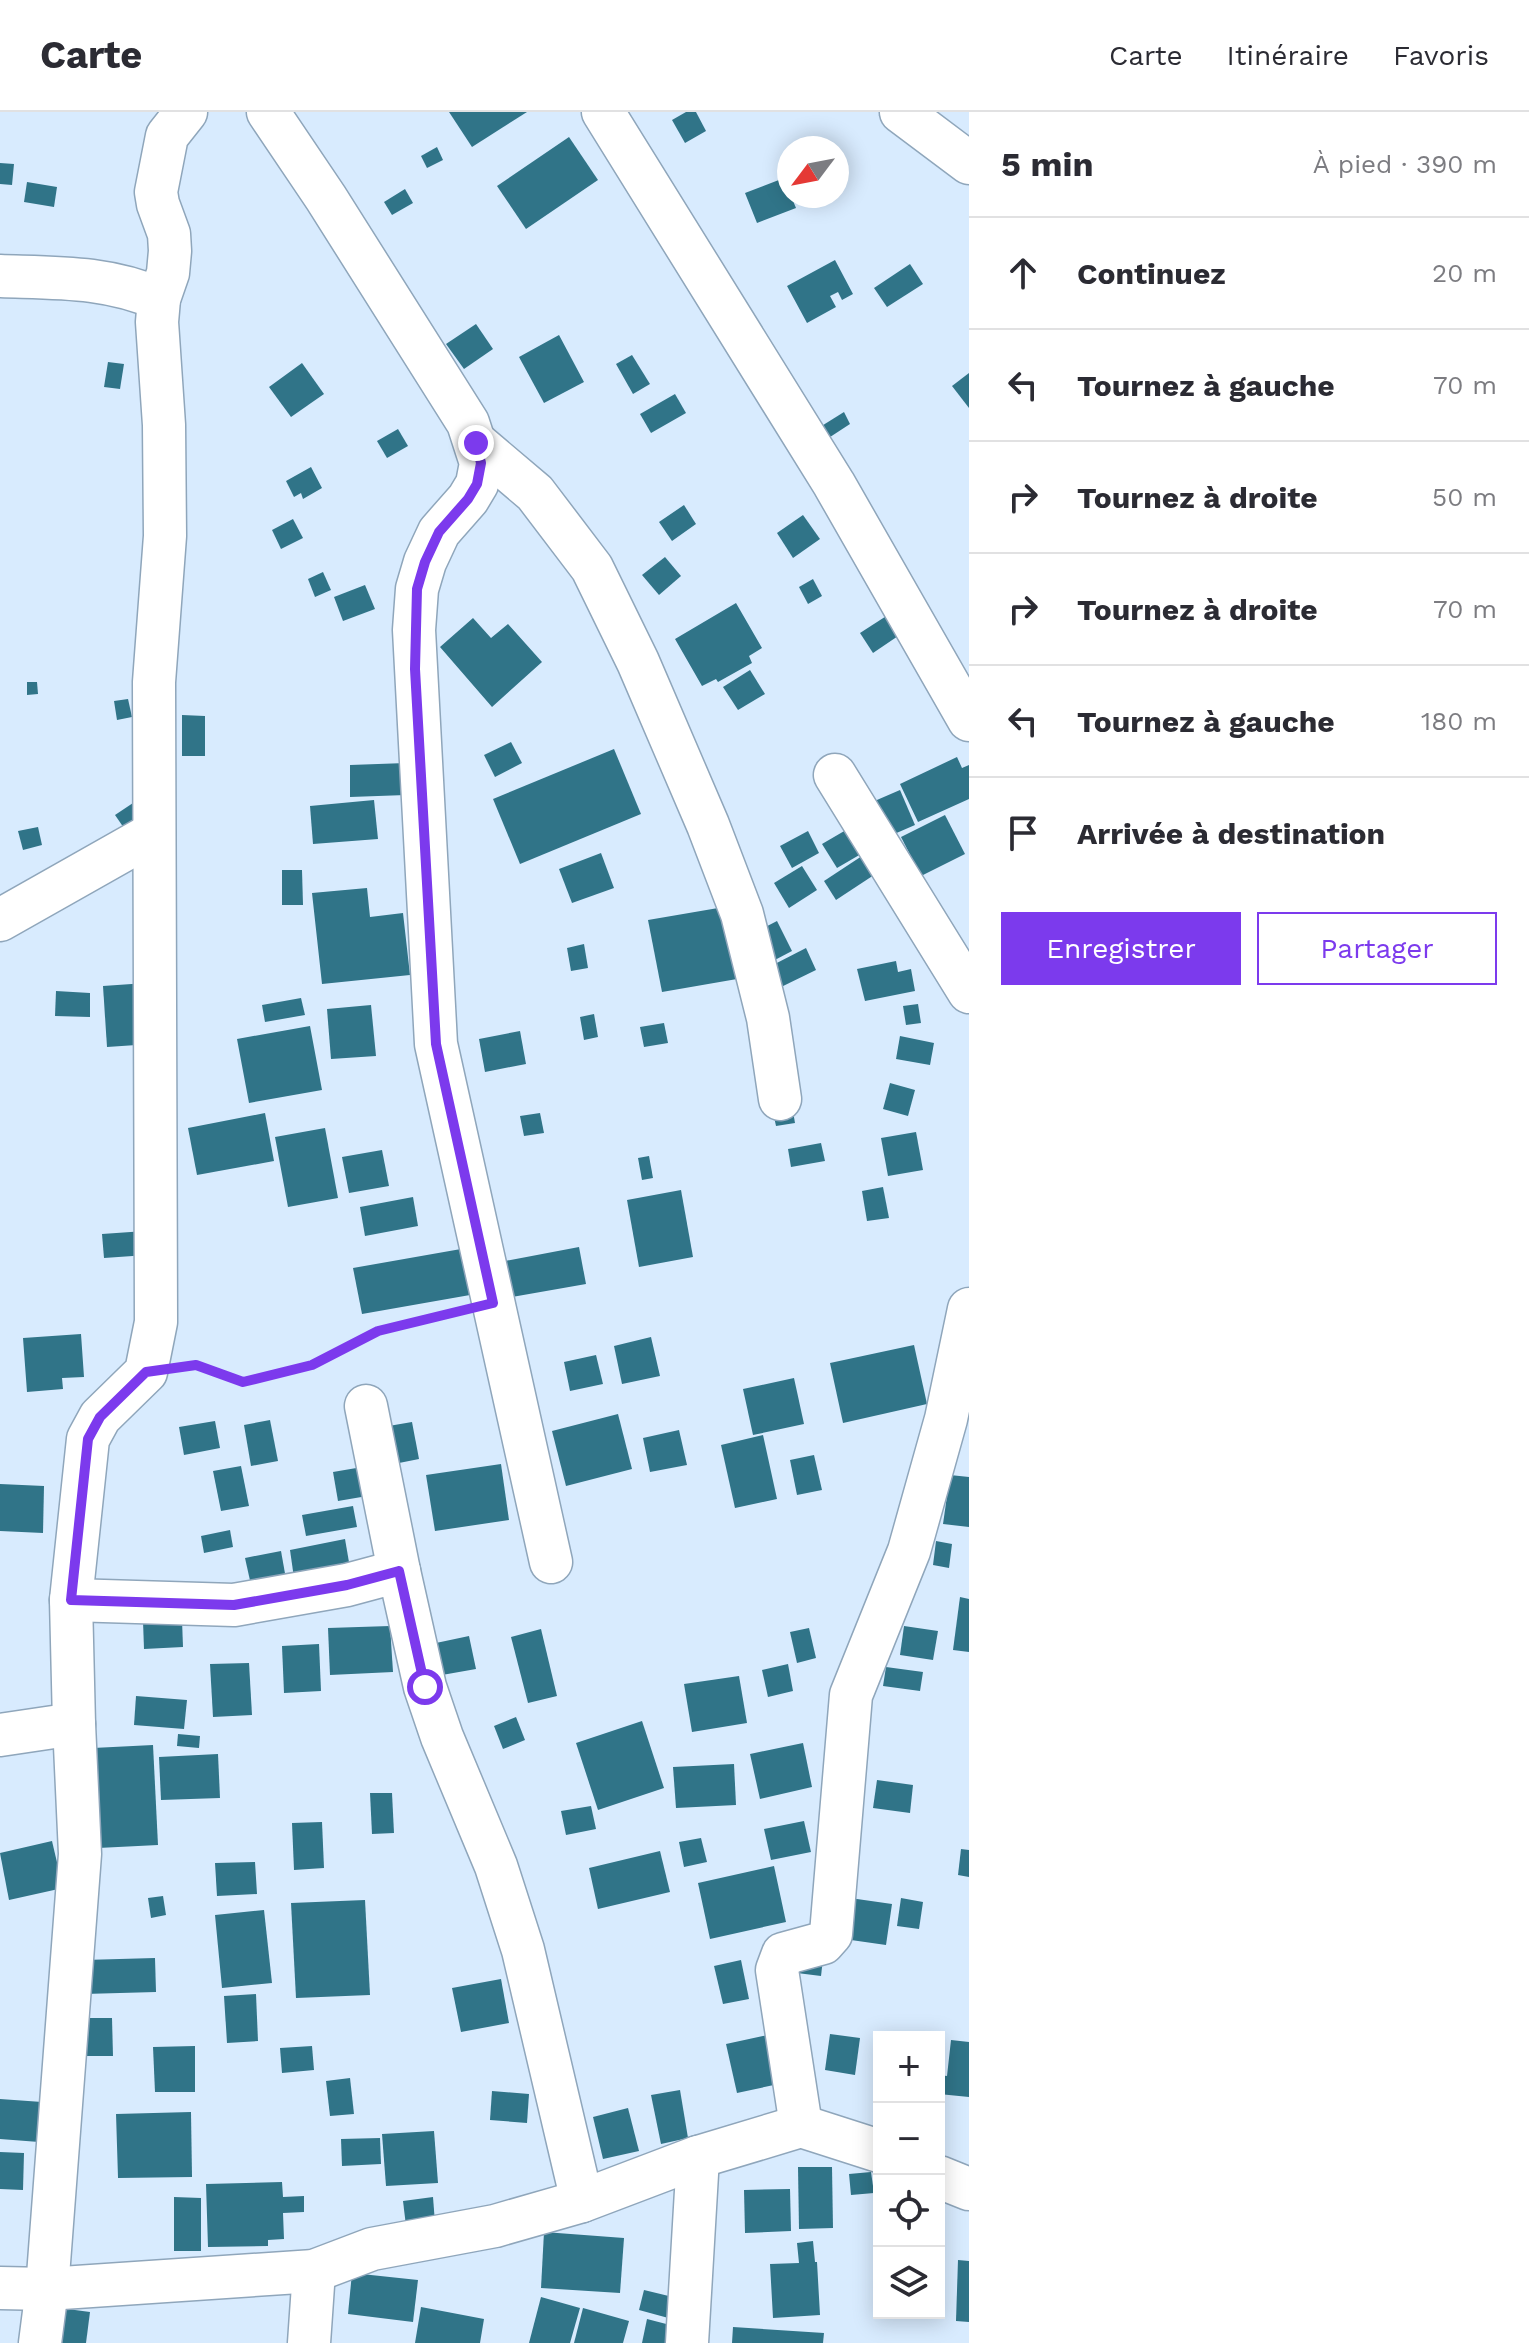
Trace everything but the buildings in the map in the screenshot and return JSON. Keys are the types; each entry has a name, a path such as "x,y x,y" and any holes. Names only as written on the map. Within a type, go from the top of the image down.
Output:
{"street":[{"path":"40,2343 47,2289 80,1854 71,1600 88,1439 100,1417 146,1372 156,1322 154,682 165,536 164,425 157,322 170,251 169,234 156,192 167,136 186,112"},
{"path":"268,112 468,423 481,463 477,484 468,499 439,532 417,589 415,669 436,1044 551,1562"},
{"path":"603,112 834,484 969,720"},
{"path":"901,112 969,163"},
{"path":"0,276 105,281 159,299"},
{"path":"476,443 535,493 592,568 638,662 708,825 742,914 768,1018 780,1099"},
{"path":"835,775 969,992"},
{"path":"0,920 154,833"},
{"path":"801,2126 777,1970 783,1954 823,1943 831,1934 851,1695 909,1551 946,1419 969,1309"},
{"path":"366,1406 425,1687 442,1737 496,1866 523,1950 582,2201"},
{"path":"71,1600 234,1605 347,1585 399,1571"},
{"path":"0,1735 74,1724"},
{"path":"0,2288 47,2289 314,2271 372,2249 495,2226 582,2201 698,2157 801,2126 873,2149"},
{"path":"687,2343 698,2157"},
{"path":"945,2180 969,2189"},
{"path":"309,2343 314,2271"}],"path":[{"path":"146,1372 196,1365 243,1382 312,1365 378,1331 493,1303"}],"route":[{"path":"425,1687 399,1571 347,1585 234,1605 71,1600 88,1439 100,1417 146,1372 196,1365 243,1382 312,1365 378,1331 493,1303 436,1044 414,630 417,589 425,562 439,532 477,484 481,463 476,443"}]}
